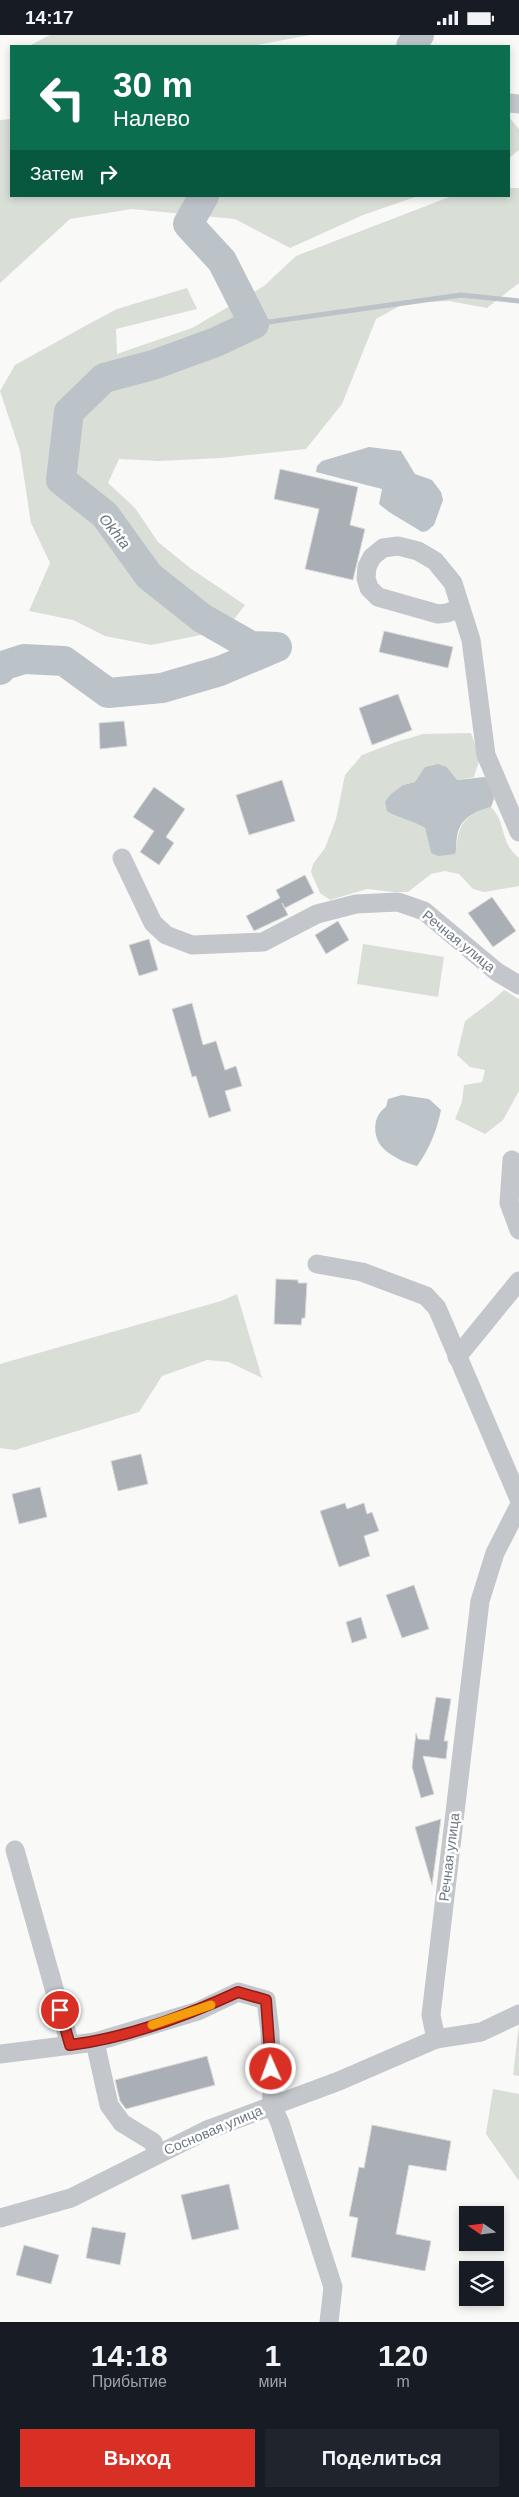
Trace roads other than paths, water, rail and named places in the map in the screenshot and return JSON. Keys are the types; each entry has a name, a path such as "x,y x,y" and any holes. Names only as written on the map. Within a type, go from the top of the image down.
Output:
{"street":[{"path":"461,608 438,614 378,597 369,588 366,567 372,557 384,547 398,546 418,551 435,561 453,583 461,608 471,640 486,755 519,832"},
{"name":"Речная улица","path":"122,858 153,923 166,935 192,945 263,941 317,914 356,904 398,902 424,911 496,972 519,985"},
{"path":"512,1160 509,1203 519,1230"},
{"path":"317,1264 362,1273 426,1296 437,1308 519,1499"},
{"path":"457,1357 519,1281"},
{"name":"Речная улица","path":"436,2039 431,2015 480,1601 495,1553 519,1506"},
{"path":"15,1850 70,2045"},
{"path":"0,2054 95,2042 198,2011 238,1992 266,2000 270,2032 272,2105 355,2074 436,2039 482,2032 519,2014"},
{"path":"95,2042 110,2105 122,2123 154,2142 157,2154"},
{"name":"Сосновая улица","path":"0,2219 71,2198 207,2130 272,2105 280,2123 333,2287 329,2322"}],"waterway":[{"name":"Okhta","path":"412,45 419,35"},
{"name":"Okhta","path":"0,670 2,666 24,659 64,661 108,693 162,688 220,671 277,647 251,646 202,618 149,576 105,515 61,480 69,412 104,378 153,365 216,342 254,324 222,261 188,224 203,197"},
{"path":"254,324 461,295 519,301"}]}
